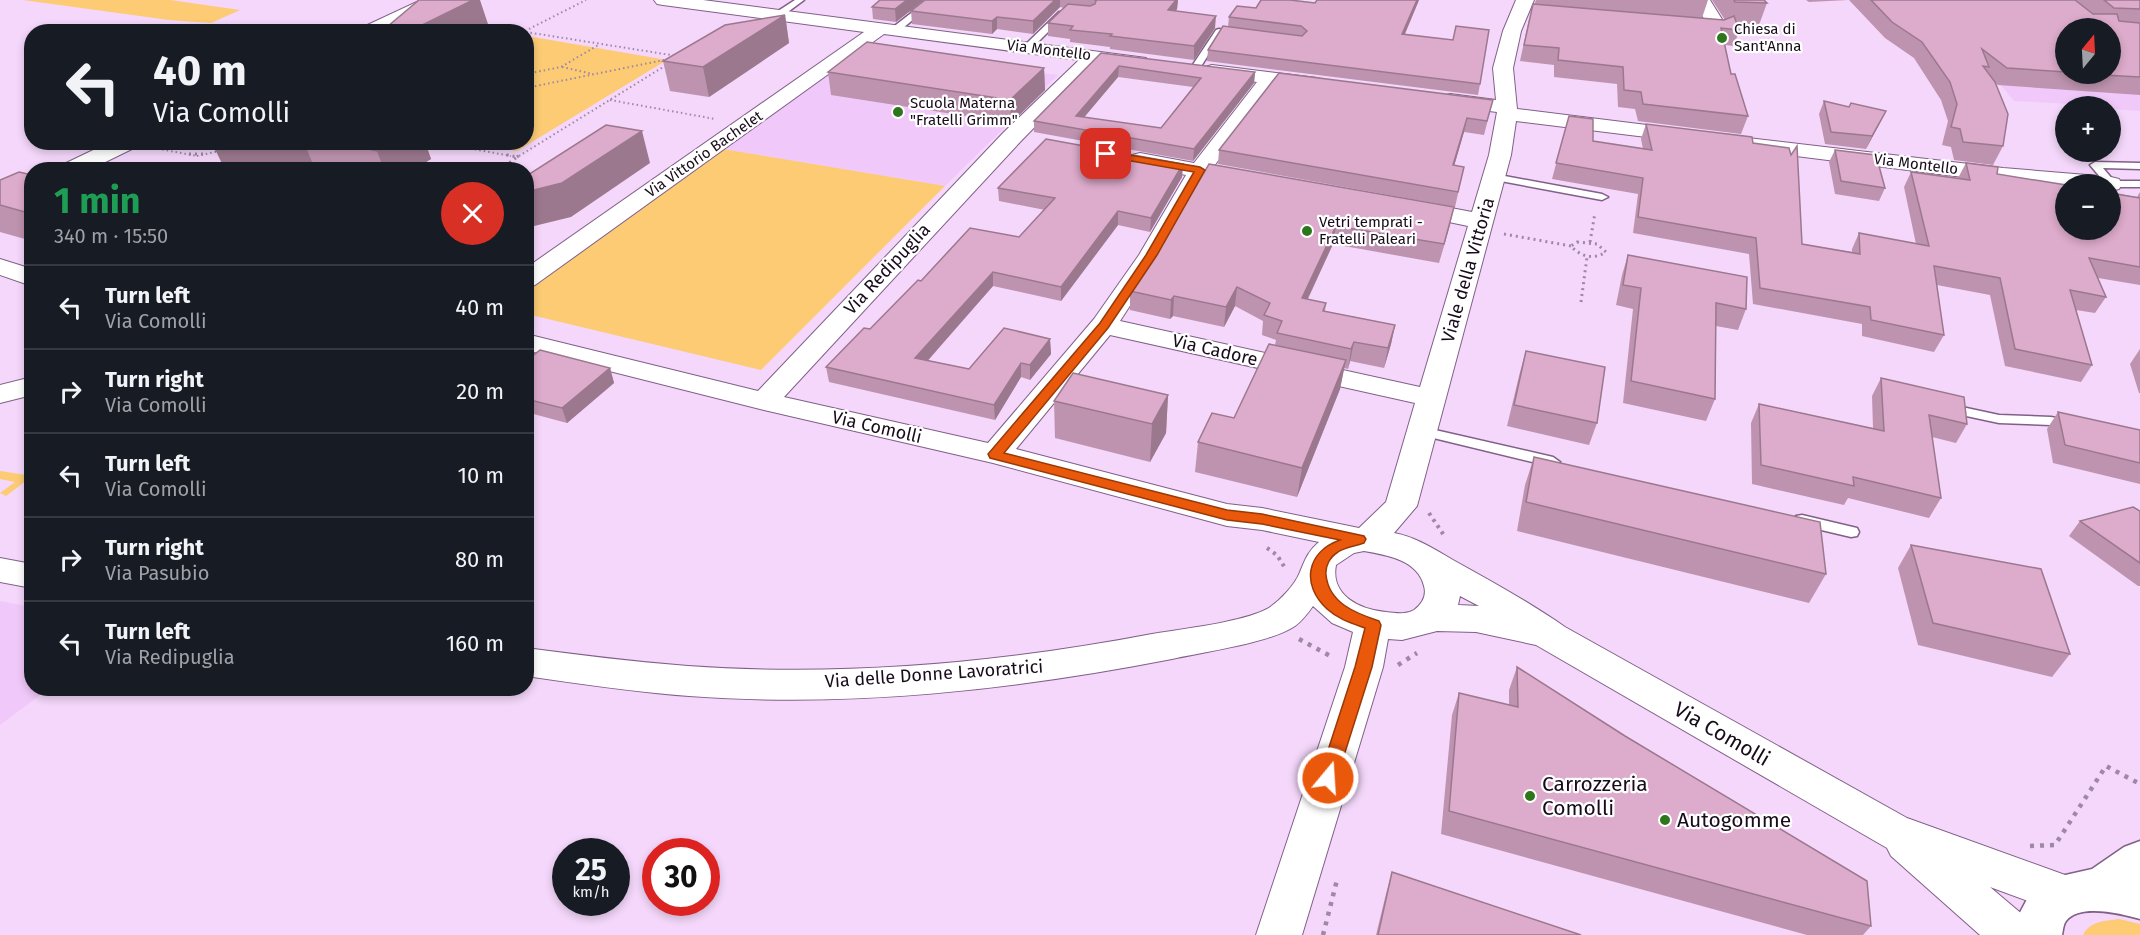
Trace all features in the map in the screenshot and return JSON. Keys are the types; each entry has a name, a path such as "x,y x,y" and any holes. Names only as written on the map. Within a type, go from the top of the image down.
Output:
{"main road":[{"path":"2038,935 2044,909 2101,894 2140,861"}],"street":[{"path":"384,24 435,0"},
{"name":"Via Montello","path":"663,0 1339,87"},
{"path":"1672,24 1719,29 1699,1"},
{"path":"1523,5 1544,13"},
{"name":"Viale della Vittoria","path":"1364,539 1416,504 1422,431 1491,227 1494,177 1507,110 1503,68 1512,31 1523,5"},
{"name":"Via Vittorio Bachelet","path":"534,274 746,124 888,29"},
{"name":"Via Redipuglia","path":"764,401 1024,139 1094,56"},
{"path":"995,454 1104,325 1151,255 1200,170 1270,79"},
{"path":"1430,98 1706,138"},
{"name":"Via Montello","path":"1729,141 2055,179"},
{"path":"87,162 113,150"},
{"path":"1118,156 1268,182"},
{"path":"1394,205 1491,227"},
{"path":"0,267 24,275"},
{"name":"Via Cadore","path":"1104,325 1432,398"},
{"name":"Via Comolli","path":"534,344 764,401 995,454 1227,515 1280,537 1294,546 1307,572 1320,586 1326,598 1361,621 1427,633 1486,621 1551,637"},
{"path":"0,394 24,388"},
{"path":"1416,504 1444,592 1427,633"},
{"name":"Via Comolli","path":"1227,515 1398,543 1432,552 1551,637 1892,831 2013,935"},
{"name":"Via Comolli","path":"1307,572 1332,548 1364,539"},
{"path":"0,570 24,574"},
{"path":"1287,624 1307,572"},
{"path":"1279,935 1364,667 1361,621"},
{"name":"Via delle Donne Lavoratrici","path":"534,663 591,672 714,681 819,682 914,679 1030,668 1102,658 1237,631 1287,624 1361,621"},
{"name":"Via Comolli","path":"1892,831 2101,894"}],"lane":[{"path":"778,15 800,0"},
{"path":"888,29 933,0"},
{"path":"1028,47 1065,11 1073,12"},
{"path":"1195,69 1219,32 1254,36"},
{"path":"2103,174 2096,165 2140,166"},
{"path":"1494,177 1602,197"},
{"name":"Via Montello","path":"2121,184 2140,184"},
{"path":"1934,405 1999,420 2051,421 2084,428"},
{"path":"1422,431 1563,464"},
{"path":"1782,515 1851,532"}],"path":[{"path":"534,28 586,0"},
{"path":"534,33 679,57"},
{"path":"534,72 561,67 601,44"},
{"path":"534,86 679,57"},
{"path":"534,146 679,57"},
{"path":"561,67 595,74"},
{"path":"609,100 746,124"},
{"path":"165,150 197,156 224,150"},
{"path":"479,150 517,157"},
{"path":"510,162 528,150"},
{"path":"1590,242 1596,210"},
{"path":"1491,227 1571,246 1576,252 1587,257 1600,257 1606,252 1602,246 1590,242 1577,242 1571,246"},
{"path":"1581,302 1587,257"},
{"path":"1416,504 1429,512 1432,552"},
{"path":"1263,546 1281,560 1307,572"},
{"path":"1287,624 1300,640 1337,659"},
{"path":"1393,669 1427,633"},
{"path":"2020,846 2055,844 2106,766 2140,784"},
{"path":"1323,935 1337,878"}],"shaded area":[{"path":"23,0 170,0 240,10 211,23 169,20"},
{"path":"1948,21 2055,69 2055,84 2121,84 2121,60 2140,37 2140,111 2121,110 2121,96 2055,96 2055,103 2014,101"},
{"path":"534,37 667,60 534,141"},
{"name":"Scuola Materna \"Fratelli Grimm\"","path":"862,49 1058,75 945,186 723,149"},
{"path":"723,149 945,186 761,370 534,316 534,284"},
{"path":"0,471 24,475 24,482 6,496 0,493 15,482 0,479"},
{"path":"0,601 24,606 24,696 39,696 0,725"},
{"path":"2119,919 2140,924 2140,935 2083,935 2094,924"}],"building":[{"path":"419,0 473,0 424,24 390,24"},
{"path":"880,0 907,0 895,9 872,7"},
{"path":"925,0 1055,0 1033,21 997,17 992,21 911,11"},
{"path":"1095,0 1176,0 1168,10 1216,16 1194,46 1070,30 1073,26 1048,23 1068,4 1090,6 1095,4"},
{"path":"1261,0 1315,3 1317,0 1417,0 1402,34 1453,40 1456,26 1489,30 1480,84 1208,50 1223,26 1302,36 1307,31 1301,26 1229,17 1237,6 1256,8"},
{"path":"1734,0 1764,0 1767,3 1735,2"},
{"path":"1871,0 2075,0 2093,14 2117,14 2118,18 2055,18 2055,71 2007,68 1982,49 1989,67 1983,66 1995,82 2008,114 2003,146 1963,142 1960,129 1951,127 1957,104 1950,82 1922,42 1892,22"},
{"path":"2104,0 2140,0 2140,9 2114,8"},
{"path":"1533,4 1724,20 1734,16 1739,30 1721,28 1731,74 1735,74 1748,116 1643,104 1641,92 1624,90 1623,67 1558,60 1559,48 1524,45"},
{"path":"785,15 703,67 663,61 725,25"},
{"path":"2121,21 2140,23 2140,77 2121,76"},
{"path":"867,42 1044,68 1010,100 828,72"},
{"path":"1101,53 1255,72 1194,149 1034,121","holes":["1119,66 1201,78 1161,128 1076,116"]},
{"path":"1279,73 1493,100 1487,121 1467,118 1453,165 1464,167 1458,192 1219,150"},
{"path":"1824,101 1849,107 1851,103 1886,111 1872,136 1831,132"},
{"path":"1569,116 1593,119 1593,141 1652,150 1646,124 1752,137 1753,143 1789,148 1791,155 1797,146 1802,244 1860,254 1859,233 1929,246 1911,172 1970,180 1966,163 1998,167 1997,174 2055,183 2055,240 2121,240 2121,195 2140,198 2140,267 2089,258 2106,297 2070,290 2092,365 2015,349 2000,278 1934,266 1944,335 1871,320 1870,307 1760,288 1756,238 1638,217 1643,178 1556,163"},
{"path":"606,125 642,131 562,183 534,190 534,171"},
{"path":"1046,139 1183,164 1151,218 1118,211 1061,287 993,272 915,358 969,369 1004,328 1050,339 1030,365 1021,363 994,405 826,367 864,328 870,329 918,280 921,281 970,228 1019,237 1055,198 998,188"},
{"path":"1835,150 1876,155 1885,188 1841,181"},
{"name":"Vetri temprati - Fratelli Paleari","path":"1209,164 1454,207 1444,244 1336,226 1302,298 1326,303 1323,311 1395,325 1388,348 1354,342 1351,349 1277,333 1282,321 1264,315 1270,303 1237,287 1226,307 1174,296 1171,300 1130,291 1166,237"},
{"path":"19,172 24,173 24,212 0,205 0,180"},
{"path":"1628,255 1747,277 1746,309 1716,303 1715,399 1631,381 1641,288 1623,285"},
{"path":"1269,344 1346,360 1302,468 1198,442 1212,413 1234,418"},
{"path":"540,350 610,368 562,408 534,401 534,355"},
{"path":"1526,351 1605,367 1597,423 1514,405"},
{"path":"1073,373 1168,395 1152,424 1054,401"},
{"path":"1881,378 1964,397 1967,424 1929,415 1941,498 1853,477 1854,486 1761,465 1759,404 1884,431"},
{"path":"2058,412 2140,430 2140,463 2065,445"},
{"path":"1534,457 1820,522 1826,574 1526,502"},
{"path":"2133,507 2140,511 2140,563 2080,521"},
{"path":"1911,545 2041,569 2070,654 1933,623"},
{"path":"1517,667 1625,736 1867,881 1871,926 1449,811 1459,693 1518,707"},
{"path":"1392,872 1581,935 1378,935"}],"place":[{"name":"Chiesa di Sant'Anna","path":"1722,38"},
{"name":"Scuola Materna \"Fratelli Grimm\"","path":"898,112"},
{"name":"Vetri temprati - Fratelli Paleari","path":"1307,231"},
{"name":"Carrozzeria Comolli","path":"1530,796"},
{"name":"Autogomme","path":"1665,820"}],"route":[{"path":"1106,154 1200,170 1151,255 1104,325 995,454 1227,515 1276,521 1359,539 1332,548 1322,558 1317,575 1326,598 1336,609 1361,622 1373,625 1364,667 1328,778"}]}
